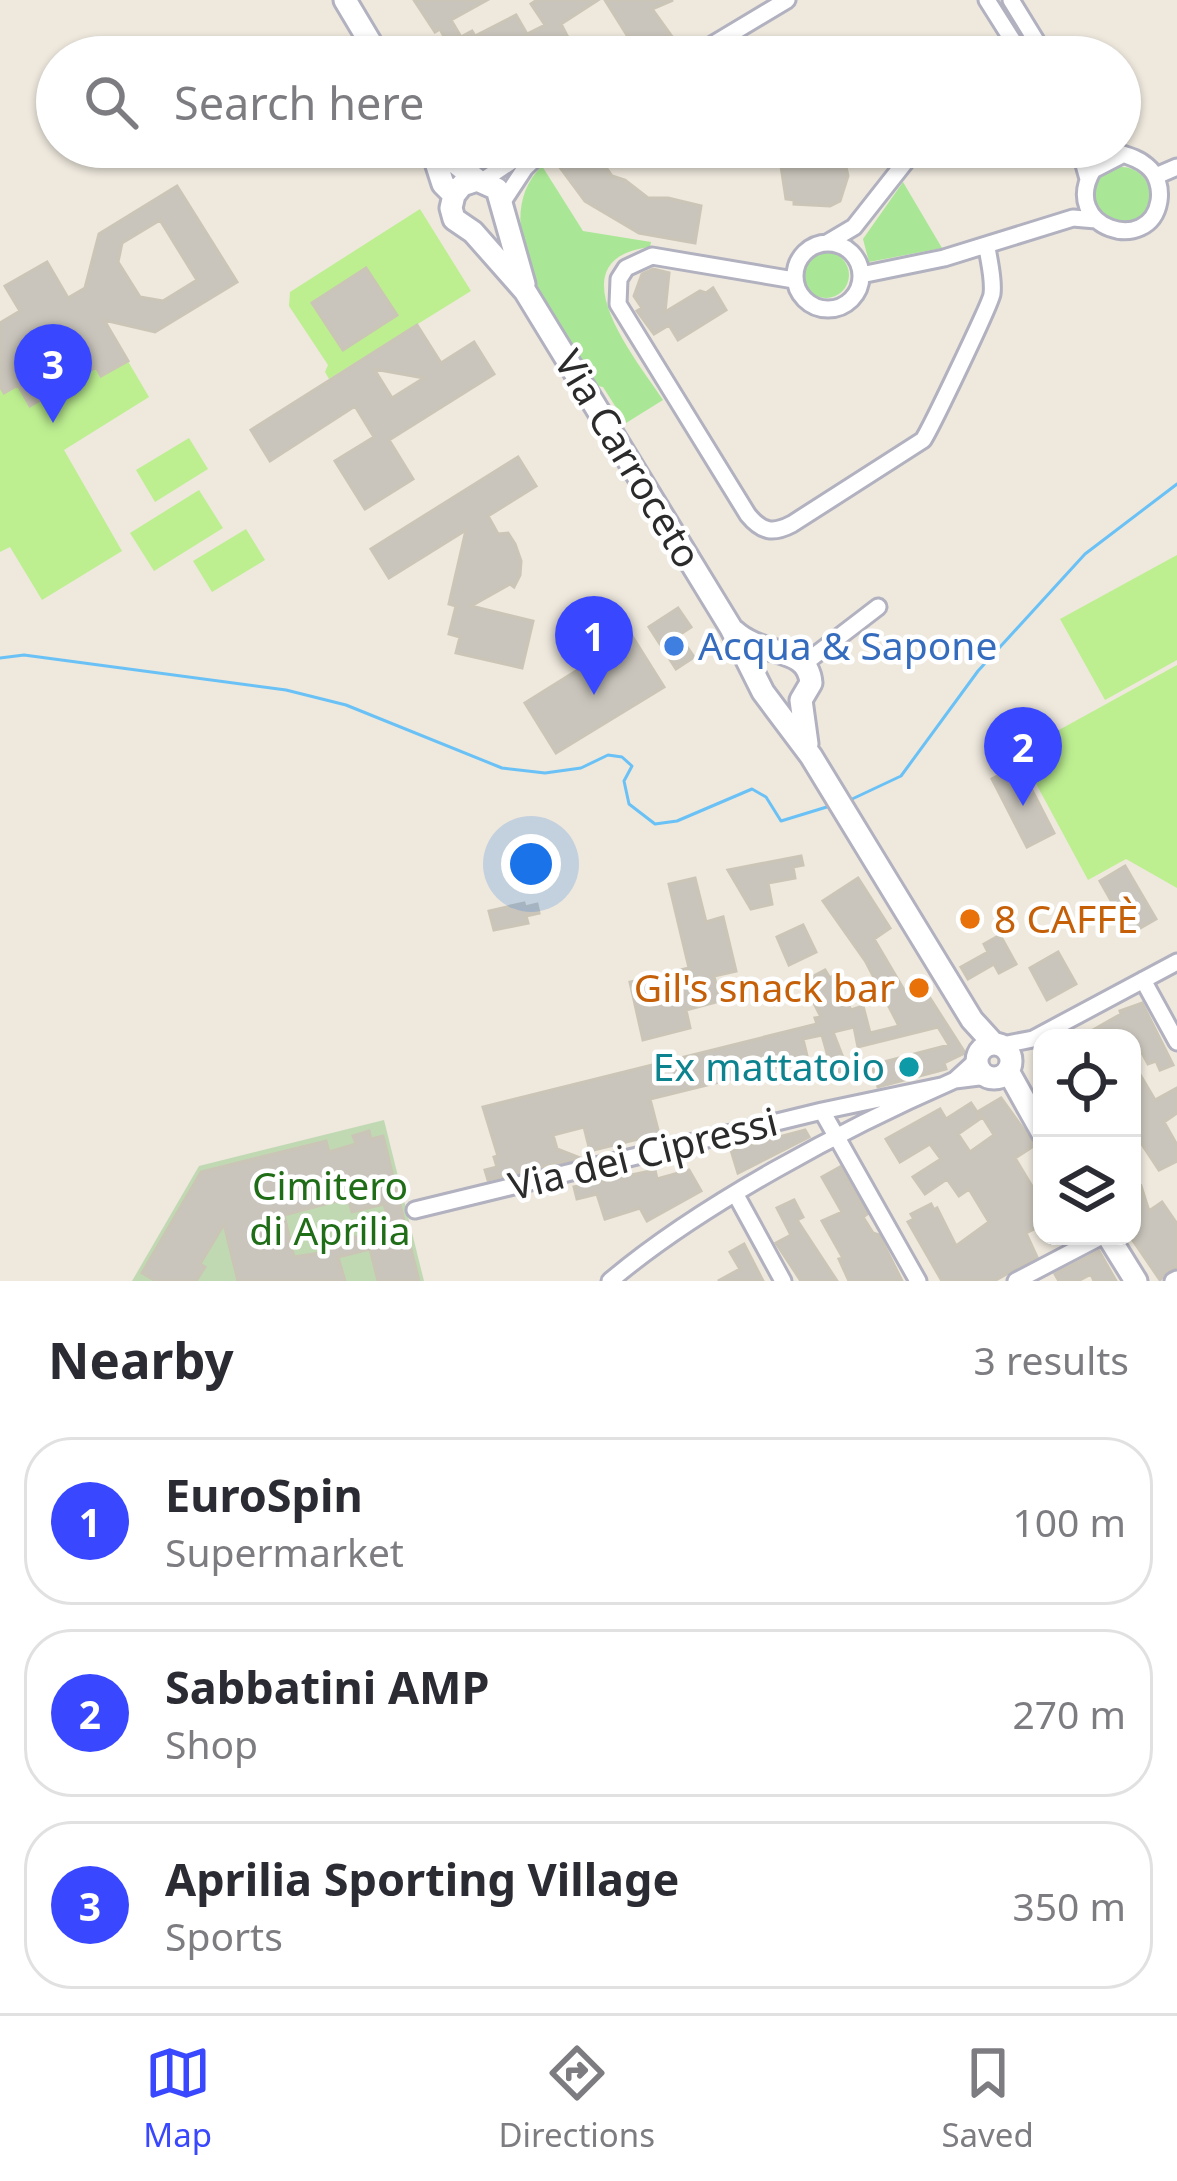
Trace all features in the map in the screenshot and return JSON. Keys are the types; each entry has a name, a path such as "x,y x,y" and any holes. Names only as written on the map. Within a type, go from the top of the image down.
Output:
{"street":[{"path":"727,36 787,0"},
{"path":"987,0 1009,36"},
{"path":"1008,0 1025,36"},
{"path":"1008,0 1032,36"},
{"path":"350,2 368,36"},
{"path":"861,275 987,247 1073,218 1128,231 1149,220 1160,199 1156,176 1141,160"},
{"path":"1156,176 1177,166"},
{"name":"Via Carroceto","path":"439,168 443,184 454,195 454,219 473,232 525,291 764,692 811,756 1033,1118"},
{"name":"Via Carroceto","path":"461,168 497,189 525,291"},
{"path":"454,195 462,185 500,168"},
{"path":"473,232 493,227 525,168"},
{"path":"854,227 850,252 861,275 854,296 846,304 824,309 804,299 794,280 800,258 816,244 854,227 899,168"},
{"path":"1085,168 1085,200 1096,220"},
{"path":"1088,178 1096,168"},
{"path":"827,242 850,252"},
{"path":"794,280 652,256 626,268 616,292 618,304 748,515 767,530 778,531 923,440 933,427 992,299 987,247"},
{"path":"944,258 966,261 992,282"},
{"path":"805,663 878,607"},
{"name":"Via Carroceto","path":"730,628 753,646 794,655 805,663 811,683 801,700 802,725 811,756"},
{"path":"779,655 763,667 764,692 783,705 801,700"},
{"path":"994,1061 1177,962"},
{"path":"1143,980 1177,1042"},
{"name":"Via dei Cipressi","path":"415,1210 948,1083 994,1061"},
{"path":"610,1281 736,1195 948,1083"},
{"path":"822,1111 918,1281"},
{"path":"736,1195 783,1281"},
{"path":"1016,1281 1087,1245"},
{"path":"1111,1245 1136,1281"}],"green space":[{"path":"543,168 583,231 651,242 650,247 621,255 607,270 604,290 622,337 663,400 626,423 603,387 592,385 533,276 520,216 526,189"},
{"path":"1111,169 1133,169 1148,184 1148,206 1133,221 1111,221 1096,206 1096,184"},
{"path":"903,182 942,248 869,262 863,239"},
{"path":"420,209 471,291 329,379 328,365 289,306 290,292"},
{"path":"826,252 843,258 849,275 843,292 826,298 809,292 803,275 809,258"},
{"path":"47,262 68,297 85,288 149,397 64,450 122,551 42,600 10,547 0,552 0,323 20,311 5,286"},
{"path":"189,438 208,469 155,502 136,470"},
{"path":"199,490 223,528 154,571 130,533"},
{"path":"246,529 265,560 212,592 193,561"},
{"path":"1177,555 1177,660 1105,700 1060,619"},
{"path":"1177,665 1177,888 1126,859 1088,880 1019,752"},
{"name":"Cimitero di Aprilia","path":"384,1120 424,1281 132,1281 199,1166"}],"building":[{"path":"414,0 487,0 451,20 460,36 444,36 440,29 435,32"},
{"path":"537,0 598,0 561,24 567,36 475,36 516,15 527,34 545,25 531,4"},
{"path":"605,0 673,0 652,9 672,36 628,36"},
{"path":"560,168 606,168 648,198 701,206 695,243 639,233 585,201"},
{"path":"781,168 846,168 840,201 830,206 794,204 786,199"},
{"path":"177,186 237,282 155,332 104,320 128,361 101,376 96,367 30,406 18,385 4,393 0,386 0,323 20,311 5,286 47,262 68,298 85,288 99,234","holes":["160,220 197,280 163,301 140,297 118,262 122,243"]},
{"path":"366,268 397,315 343,350 312,303"},
{"path":"653,269 669,273 665,312 713,288 726,310 678,340 669,325 654,334 637,311 642,308 634,296 642,274"},
{"path":"417,325 441,363 474,342 494,374 389,440 413,479 365,509 335,461 374,437 355,406 270,461 251,430","holes":["374,369 424,378 392,398"]},
{"path":"518,457 536,486 488,516 498,534 508,533 515,544 520,575 514,587 510,584 471,606 533,621 522,668 456,653 460,637 449,634 456,606 449,604 466,530 389,578 371,549"},
{"name":"Acqua & Sapone","path":"678,608 691,627 679,635 694,657 676,669 649,627"},
{"path":"632,636 664,687 556,753 525,703"},
{"path":"1019,765 1054,833 1027,847 992,779"},
{"path":"801,856 803,865 793,867 795,878 768,883 772,904 751,909 728,870"},
{"path":"1125,866 1156,919 1130,934 1100,881"},
{"path":"695,878 706,922 723,917 736,971 714,976 720,1001 686,1010 690,1028 643,1040 630,982 689,968 669,884"},
{"path":"858,878 890,928 874,939 904,990 919,981 965,1053 944,1063 946,1069 878,1087 872,1065 949,1045 938,1027 858,1047 854,1027 833,1032 847,1068 833,1074 822,1035 803,1039 808,1060 650,1099 659,1134 590,1151 584,1127 553,1135 557,1149 580,1158 488,1180 485,1170 497,1167 494,1157 498,1156 483,1107 817,1024 815,1018 821,1017 811,997 815,996 810,978 825,970 851,1010 863,1006 870,1033 899,1026 866,962 823,901"},
{"path":"524,903 525,907 537,904 539,913 526,916 528,923 494,930 489,911"},
{"path":"803,925 816,952 789,965 777,937"},
{"path":"1000,935 1016,964 999,973 994,964 968,979 961,967 988,952 984,944"},
{"path":"1058,952 1076,984 1047,1000 1030,968"},
{"path":"1142,1003 1173,1065 1160,1070 1156,1061 1148,1064 1141,1051 1141,1029 1095,1029"},
{"path":"1141,1076 1155,1100 1177,1088 1177,1113 1164,1122 1177,1145 1177,1161 1159,1170 1141,1143"},
{"path":"1001,1098 1033,1142 1015,1158 1033,1188 1033,1230 1026,1233 1037,1257 994,1281 942,1281 908,1222 914,1219 911,1214 931,1204 937,1208 956,1246 989,1222 969,1189 959,1196 947,1179 925,1194 913,1177 941,1159 930,1144 900,1162 886,1139 940,1109 946,1119 971,1103 981,1118 958,1134 970,1152 994,1135 979,1111"},
{"path":"805,1130 809,1137 738,1173 731,1150"},
{"name":"Cimitero di Aprilia","path":"369,1131 371,1139 383,1136 419,1281 378,1281 370,1249 338,1257 345,1281 238,1281 224,1224 200,1264 205,1267 196,1281 156,1281 142,1273 201,1172 326,1141 329,1152 356,1144 353,1136","holes":["348,1198 352,1212 384,1204 390,1229 294,1257 284,1215"]},
{"path":"840,1167 867,1214 863,1217 879,1235 902,1281 849,1281 839,1259 843,1258 822,1221 842,1212 822,1177"},
{"path":"655,1170 657,1179 689,1170 701,1191 647,1221 640,1208 605,1219 597,1194 577,1199 574,1187"},
{"path":"1141,1186 1149,1211 1162,1202 1177,1224 1177,1267 1160,1280 1136,1245 1141,1245"},
{"path":"794,1200 803,1217 797,1220 837,1281 801,1281 776,1243 791,1235 777,1208"},
{"path":"744,1244 763,1281 718,1281 740,1269 730,1252"},
{"path":"1099,1251 1116,1281 1094,1281 1091,1274 1078,1281 1059,1281 1055,1274"}],"waterway":[{"path":"850,800 901,776 978,671 1085,554 1177,484"},
{"path":"0,658 24,655 286,690 346,705 502,768 545,773 581,768 608,755 622,757 632,766 624,781 629,804 655,824 677,821 752,789 766,797 781,821 830,806"}],"place":[{"name":"Aprilia Sporting Village","path":"53,423"},
{"name":"Acqua & Sapone","path":"674,646"},
{"name":"EuroSpin","path":"594,695"},
{"name":"Sabbatini AMP","path":"1023,806"},
{"name":"8 CAFFÈ","path":"970,919"},
{"name":"Gil's snack bar","path":"919,988"},
{"name":"Ex mattatoio","path":"909,1067"}]}
